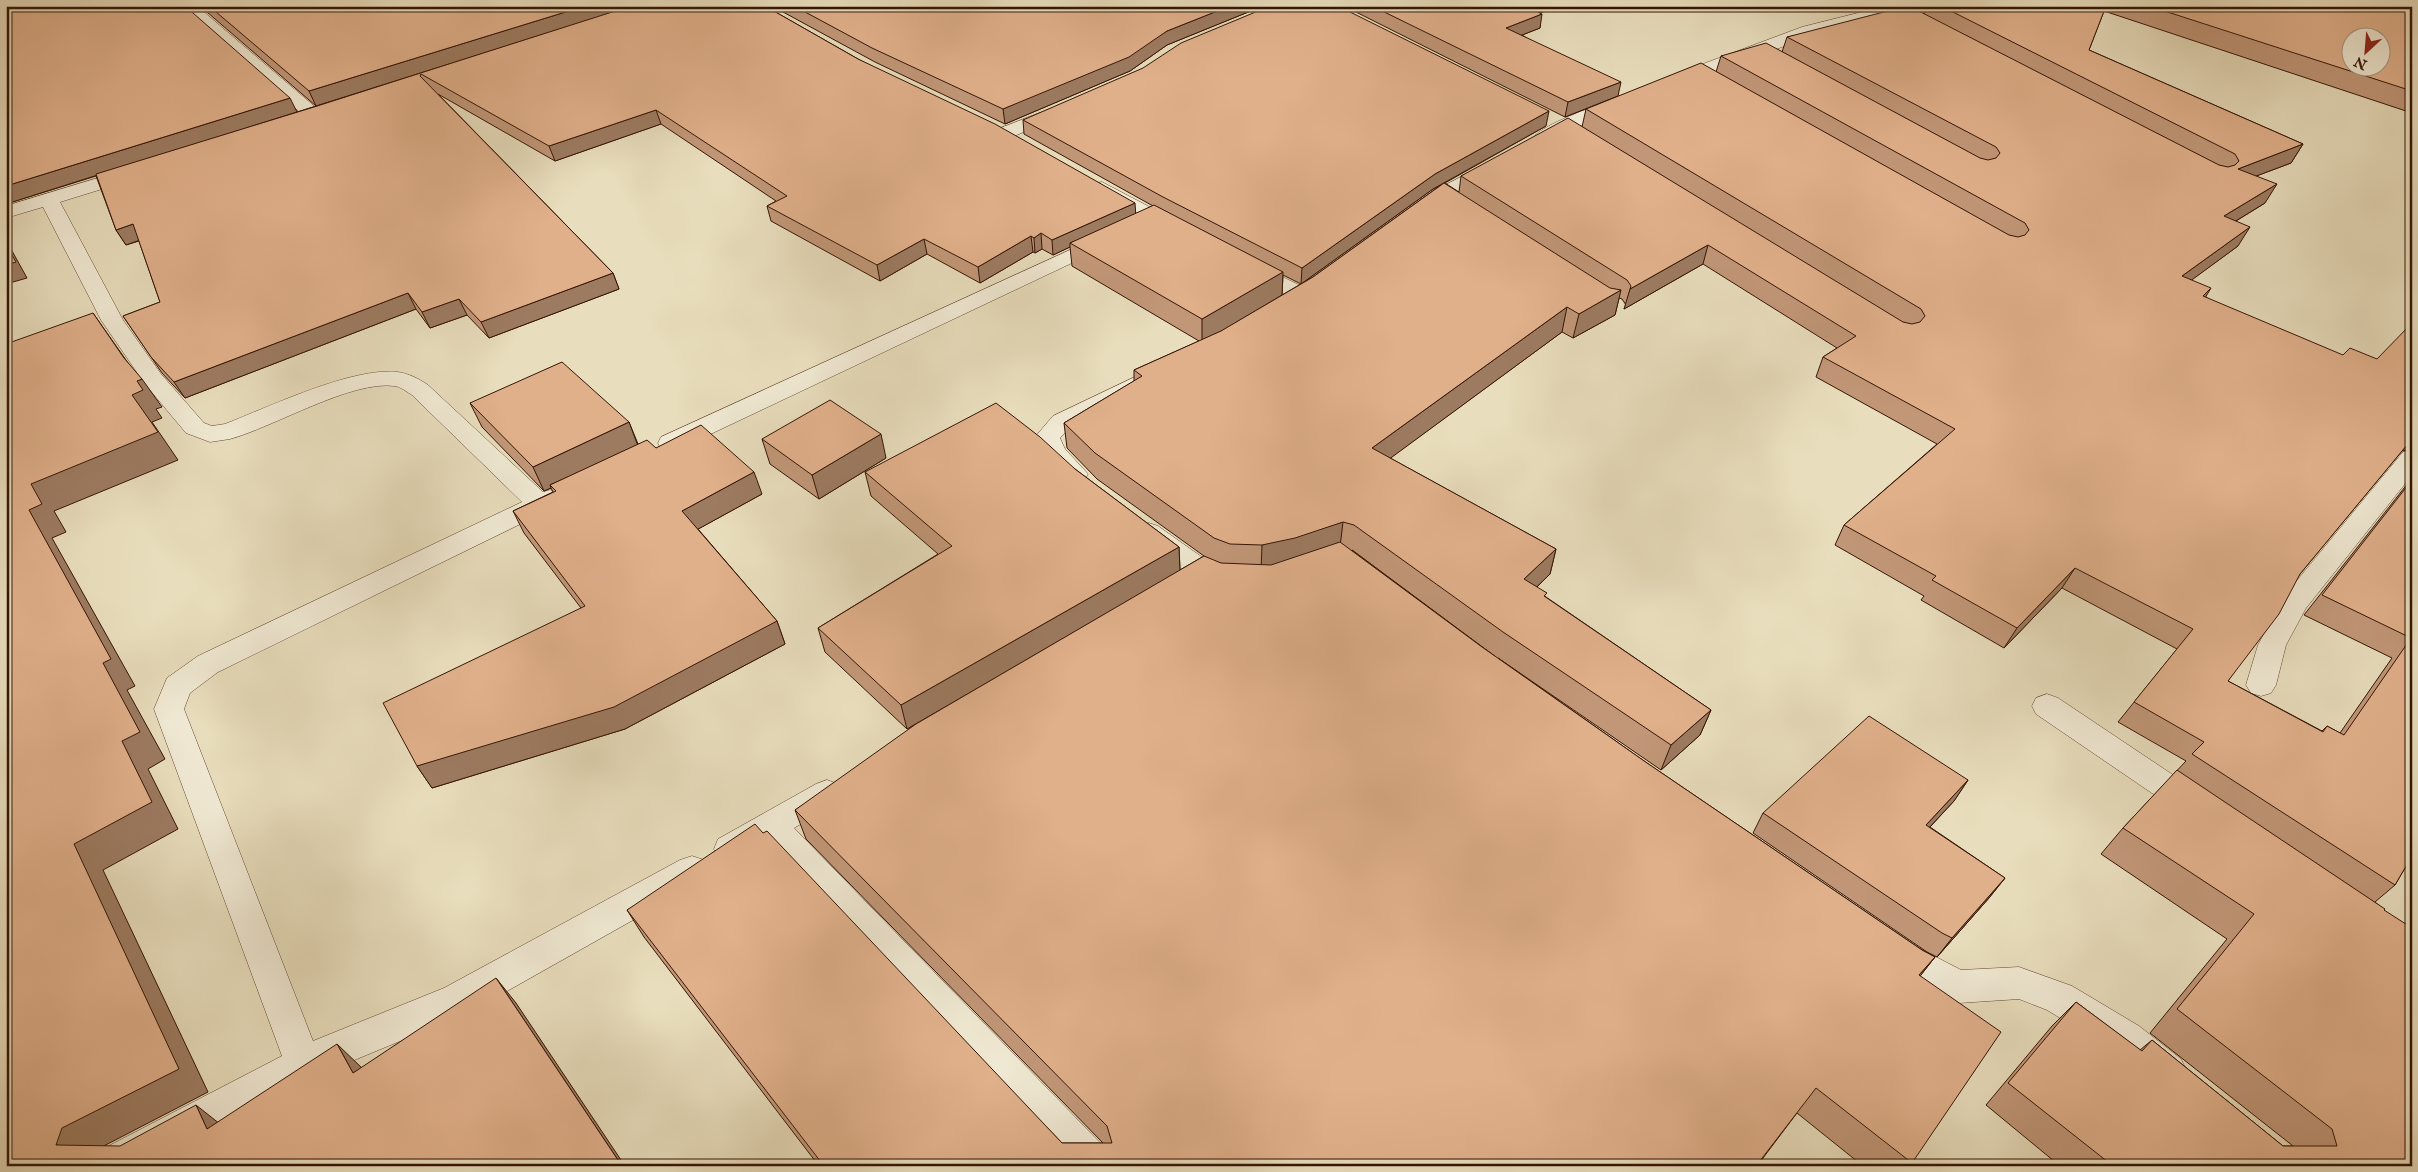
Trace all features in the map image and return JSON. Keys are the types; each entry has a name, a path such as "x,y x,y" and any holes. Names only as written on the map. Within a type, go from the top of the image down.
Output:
{"street":[{"path":"187,6 315,116"},
{"path":"1661,86 1808,31 1904,11"},
{"path":"1757,50 1774,59"},
{"path":"1696,72 1722,86"},
{"path":"1523,149 1564,126 1634,97"},
{"path":"1004,134 1075,104"},
{"path":"296,122 334,110"},
{"path":"1546,117 1581,136"},
{"path":"987,125 1021,143"},
{"path":"1410,217 1449,200 1506,158"},
{"path":"6,212 153,167"},
{"path":"1089,181 1190,236"},
{"path":"48,200 112,320 153,379 195,428 210,434 230,431 350,385 395,378 407,382 420,390 540,504"},
{"path":"648,453 1042,268 1156,218"},
{"path":"1233,258 1302,295"},
{"path":"1278,310 1341,267"},
{"path":"1095,492 1054,452 1047,437 1062,421 1159,373"},
{"path":"2261,685 2272,645 2295,602 2412,458"},
{"path":"302,1064 168,709 177,686 216,660 576,487"},
{"path":"1126,514 1191,579 1251,582"},
{"path":"2047,706 2221,823"},
{"path":"111,1166 302,1064 457,1000 771,826 856,776"},
{"path":"771,826 1095,1166"},
{"path":"1866,932 1914,965 1959,987 2019,983 2059,998 2126,1038 2194,1093"}],"building":[{"path":"6,6 185,6 290,98 6,186"},
{"path":"209,6 585,6 309,91"},
{"path":"631,6 765,6 858,59 995,124 1135,203 1052,240 1041,233 1034,238 1031,236 978,267 924,239 877,265 767,206 787,196 656,110 549,146 421,74 420,76 613,273 481,322 459,299 422,312 408,293 174,382 151,357 123,316 160,302 133,224 116,230 96,174"},
{"path":"794,6 1230,6 1167,31 1129,57 1003,109 872,48"},
{"path":"1270,6 1338,6 1549,111 1435,174 1302,268 1163,197 1023,120 1143,68 1181,43"},
{"path":"1372,6 1525,6 1542,14 1506,28 1621,82 1568,102"},
{"path":"1907,6 2219,165 2228,167 2235,165 2239,161 2235,154 1941,6 2106,6 2089,50 2303,144 2238,169 2277,184 2224,216 2250,227 2182,276 2211,288 2203,296 2343,355 2350,348 2377,359 2412,323 2412,439 2300,574 2279,614 2228,681 2323,732 2327,726 2344,735 2411,638 2322,595 2412,480 2412,856 2395,885 2192,754 2204,742 2134,702 2193,629 2075,568 2017,628 1932,580 1936,576 1844,525 1955,429 1823,357 1856,336 1708,245 1630,289 1631,286 1627,280 1461,176 1568,118 1903,322 1912,324 1920,322 1925,316 1921,309 1586,109 1701,63 2009,235 2018,237 2025,235 2029,230 2025,223 1721,56 1766,43 1980,158 1988,160 1996,158 2000,153 1996,147 1787,37"},
{"path":"2149,6 2412,6 2412,91 2372,78 2390,78 2390,28 2340,28 2340,68"},
{"path":"1444,183 1610,288 1621,290 1579,314 1567,307 1372,448 1556,549 1524,579 1547,593 1544,596 1711,710 1671,745 1503,632 1354,525 1343,522 1295,538 1262,545 1230,544 1214,538 1095,453 1064,423 1142,376 1134,370 1221,331 1313,277"},
{"path":"1154,205 1283,272 1202,319 1070,243"},
{"path":"6,245 16,262 6,265"},
{"path":"93,313 124,358 142,379 137,381 143,390 132,395 158,432 31,484 42,504 29,510 111,659 103,663 140,732 122,741 152,802 74,844 179,1069 62,1128 56,1145 120,1146 196,1105 207,1129 337,1044 353,1073 496,978 622,1166 6,1166 6,344"},
{"path":"562,362 629,422 533,467 470,403"},
{"path":"830,400 881,434 812,475 762,439"},
{"path":"996,403 1040,437 1075,469 1179,547 901,705 818,628 952,546 865,472"},
{"path":"701,425 754,472 682,511 777,621 614,707 417,766 383,703 585,606 513,511 556,491 550,485 647,440 656,448"},
{"path":"1340,542 1482,647 1647,763 1935,957 1919,975 2001,1032 1912,1163 1816,1088 1756,1166 824,1166 627,910 755,824 763,833 767,831 1062,1143 1112,1143 1107,1126 795,810 916,724 1204,556 1221,563 1271,565"},
{"path":"1869,716 1968,780 1926,825 2005,878 1952,938 1763,813"},
{"path":"2177,770 2412,928 2412,1166 2113,1166 2008,1083 2076,1002 2142,1051 2152,1040 2283,1146 2337,1146 2332,1129 2177,1009 2254,914 2123,828"}]}
